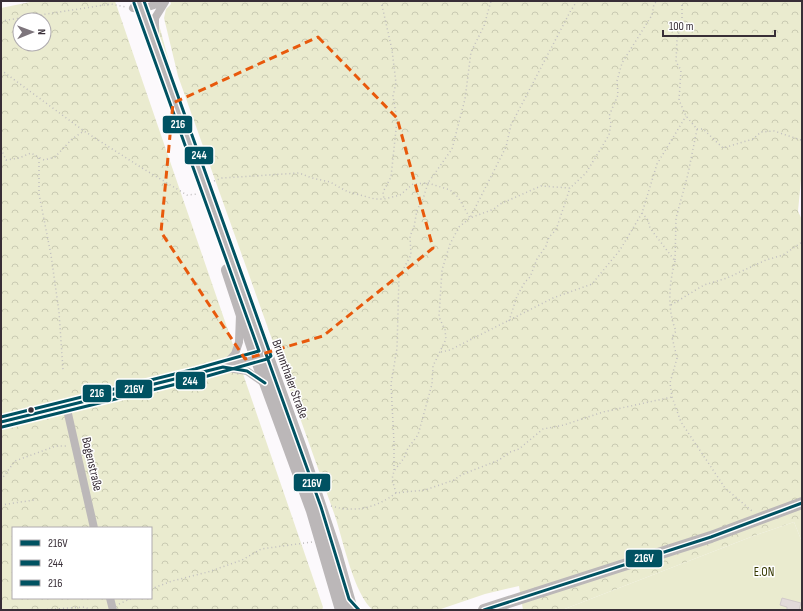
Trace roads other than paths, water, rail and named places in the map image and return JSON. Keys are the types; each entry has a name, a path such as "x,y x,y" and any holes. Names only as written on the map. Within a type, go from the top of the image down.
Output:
{"main road":[{"name":"Brunnthaler Straße","path":"136,4 156,51 261,356 321,507 344,606"},
{"name":"Brunnthaler Straße","path":"136,4 199,194 240,311 261,356 265,383 344,606"},
{"path":"484,610 697,541 802,504"},
{"path":"344,606 359,610"}],"street":[{"path":"136,4 165,1"},
{"path":"156,51 155,18 165,1"},
{"path":"223,367 235,354 239,342 238,320 240,311"},
{"path":"1,422 223,367 261,356"},
{"path":"223,367 247,371 265,383"},
{"name":"Bogenstraße","path":"66,405 94,527"},
{"path":"110,599 113,610"}],"park label":[{"name":"E.ON","path":"764,572"}]}
